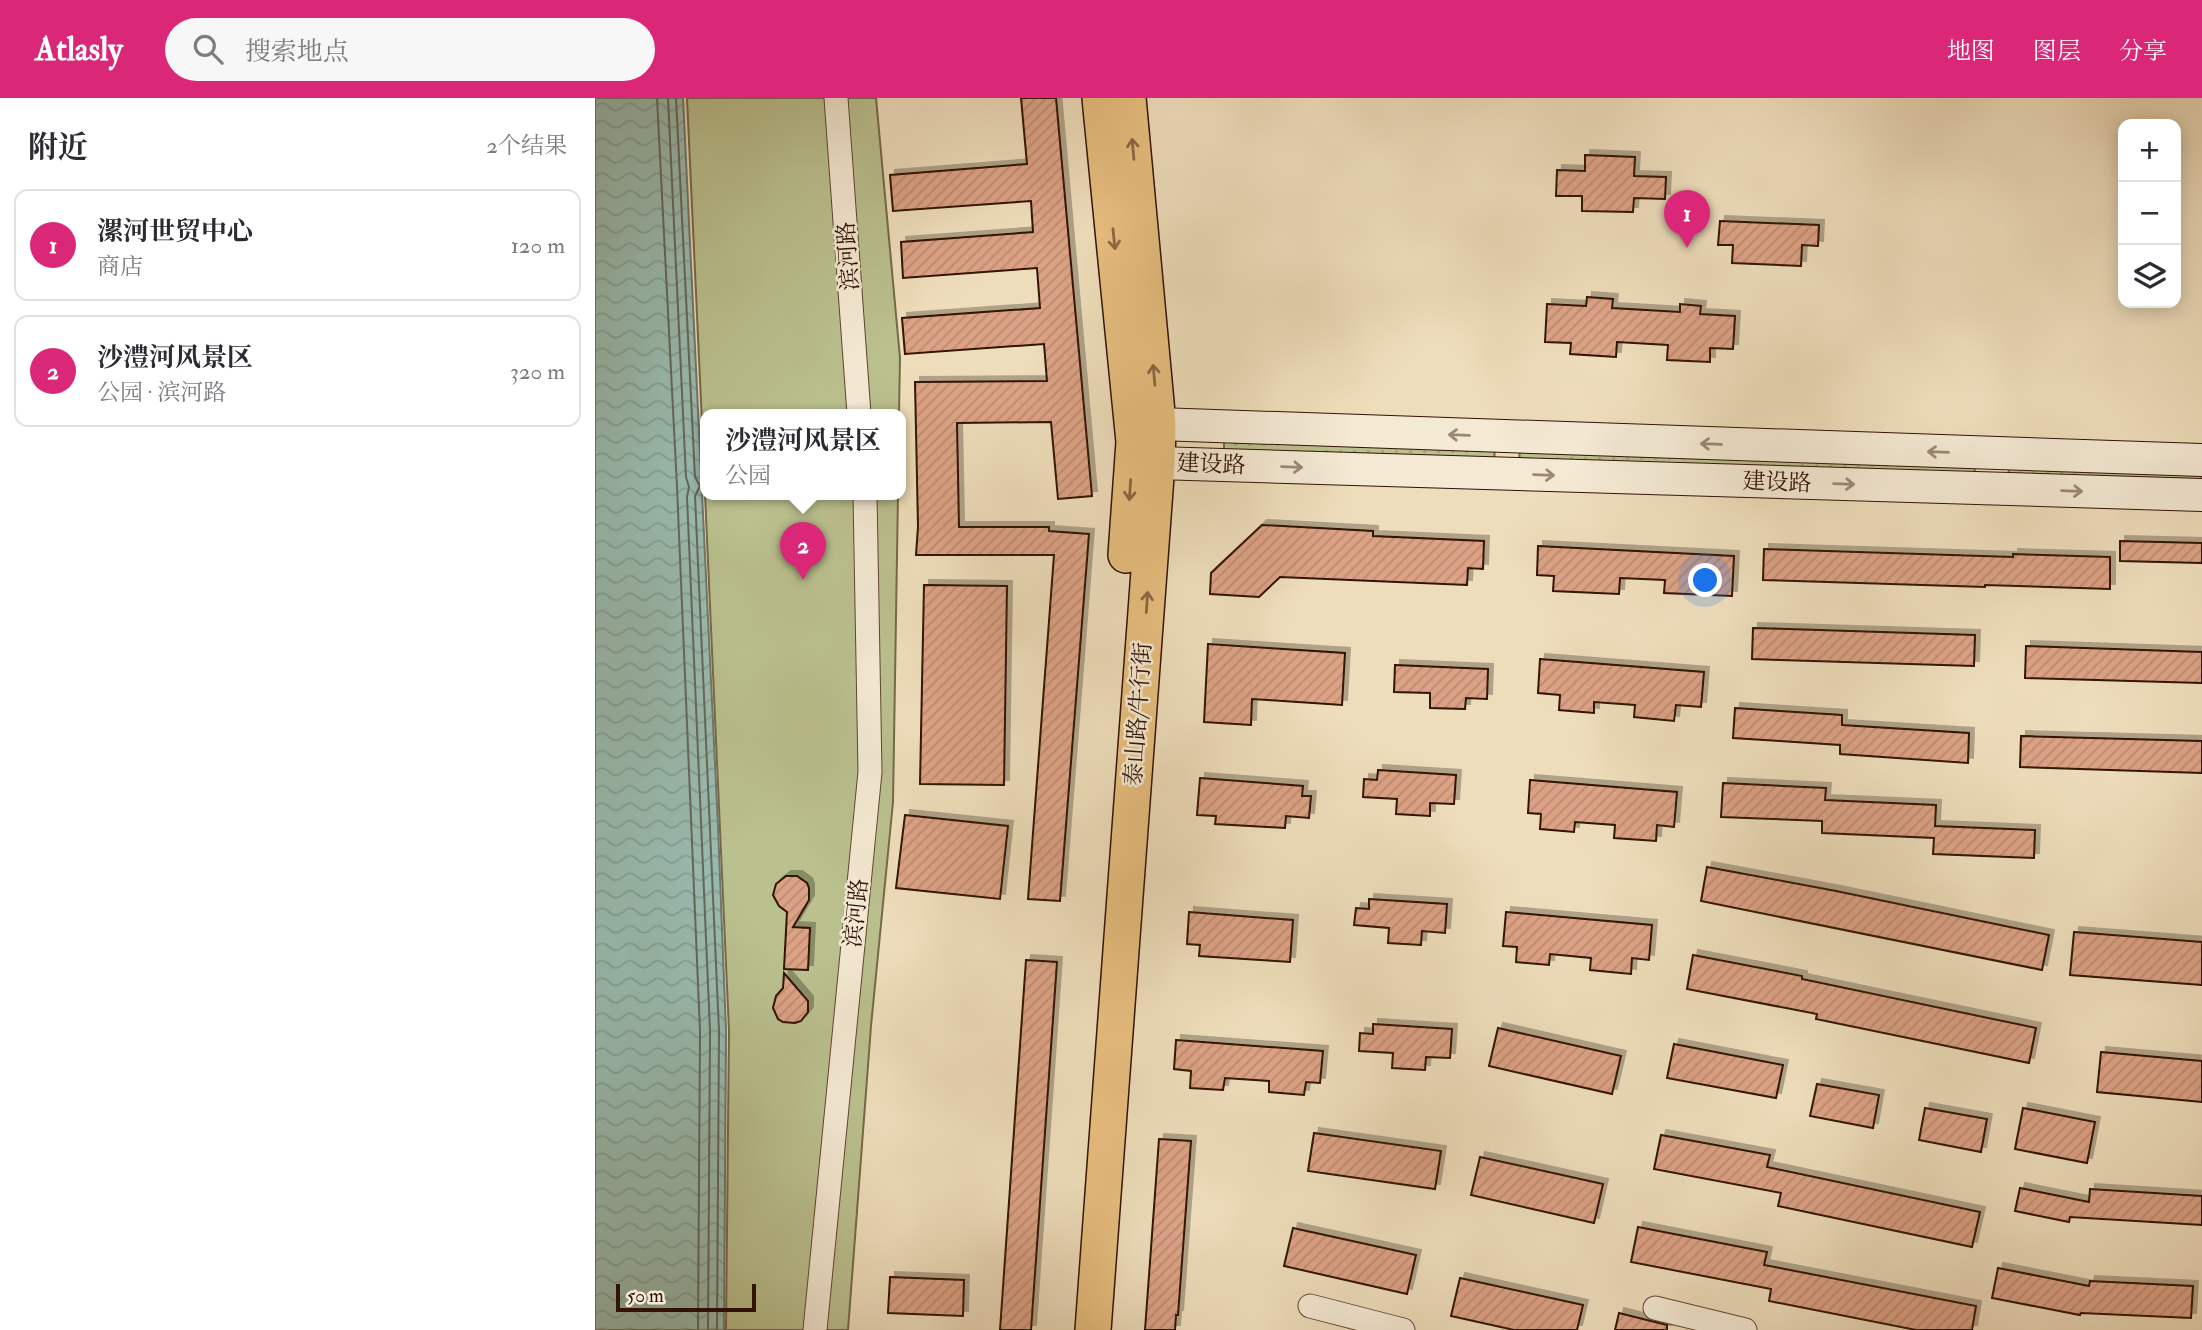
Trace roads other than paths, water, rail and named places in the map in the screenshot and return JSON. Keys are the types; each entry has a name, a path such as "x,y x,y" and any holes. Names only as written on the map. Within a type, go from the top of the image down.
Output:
{"main road":[{"name":"泰山路/牛行街","path":"1074,1330 1150,443 1100,98"},
{"name":"泰山路/牛行街","path":"1093,1330 1150,443 1128,98"}],"street":[{"name":"滨河路","path":"836,98 859,409"},
{"name":"建设路","path":"1150,443 1508,437 2202,460"},
{"path":"1507,474 1508,437"},
{"name":"建设路","path":"1150,443 1507,474 2202,495"},
{"path":"1990,489 1991,453"},
{"name":"滨河路","path":"815,1330 870,772 865,500"},
{"path":"1310,1306 1403,1330"},
{"path":"1655,1308 1745,1330"}],"water":[{"path":"595,98 683,98 726,1031 724,1330 595,1330"}],"place":[{"name":"漯河世贸中心","path":"1687,248"},
{"name":"沙澧河风景区","path":"803,580"}]}
